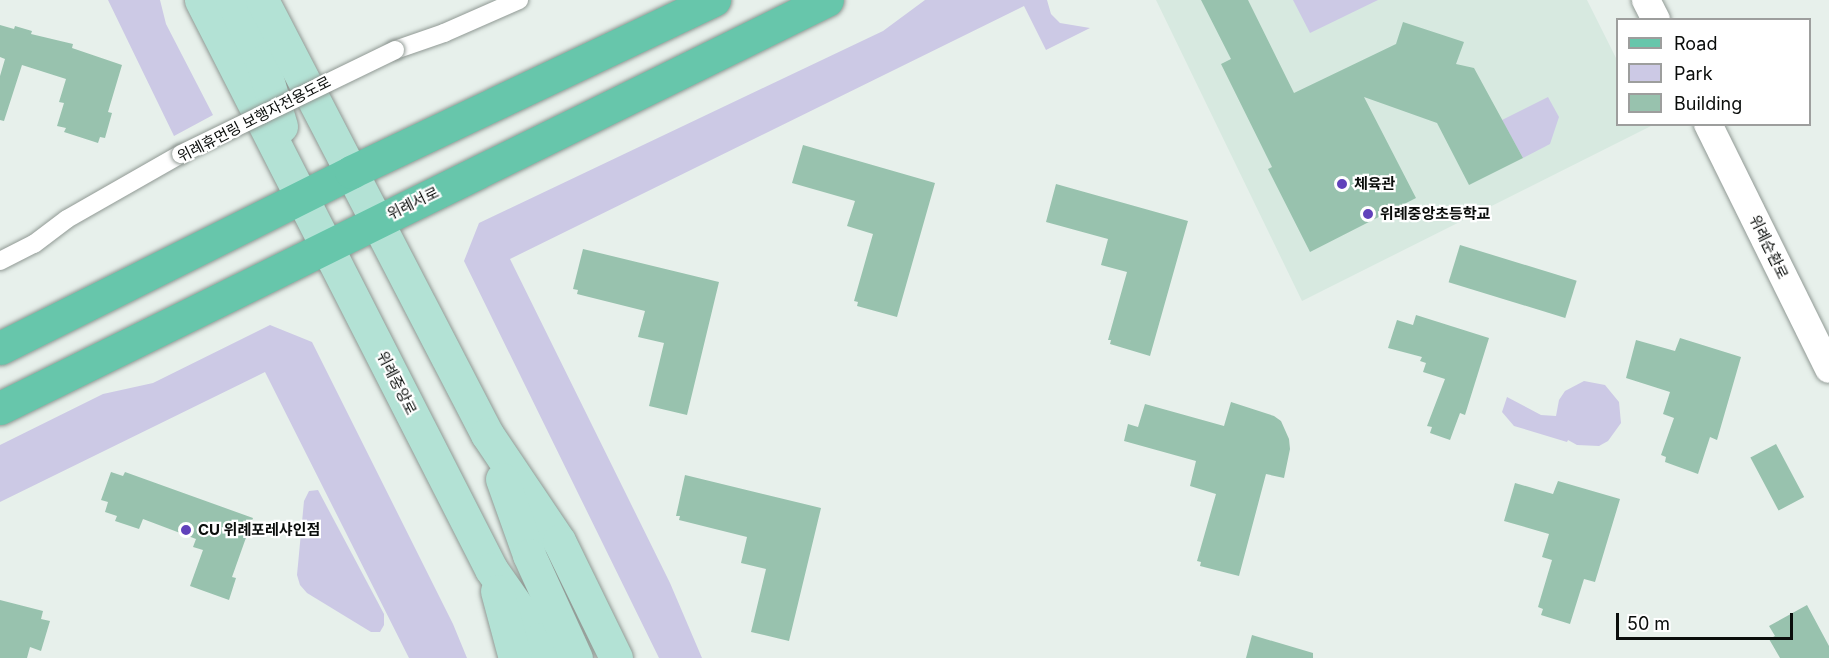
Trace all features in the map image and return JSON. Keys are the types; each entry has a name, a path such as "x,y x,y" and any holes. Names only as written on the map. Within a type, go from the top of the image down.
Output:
{"main road":[{"name":"위례중앙로","path":"201,0 302,198 328,244 491,569 540,639 549,658"},
{"name":"위례중앙로","path":"232,0 262,62 302,198"},
{"path":"262,0 487,434 558,541 616,658"},
{"path":"288,0 312,47 351,172"},
{"path":"0,348 351,172 714,0"},
{"name":"위례서로","path":"0,408 328,244 827,0"},
{"path":"487,434 529,555 576,658"},
{"name":"위례중앙로","path":"491,569 515,658"}],"street":[{"name":"위례휴먼링 보행자전용도로","path":"0,261 34,244 67,219 181,154 395,50 444,33 519,0"},
{"path":"1646,0 1655,18"},
{"name":"위례순환로","path":"1709,126 1829,369"}],"shaded area":[{"name":"위례중앙초등학교","path":"1156,0 1587,0 1616,58 1616,126 1651,126 1302,301"}],"green space":[{"path":"108,0 160,0 166,24 213,115 174,136"},
{"path":"925,0 1047,0 1051,14 1060,23 1090,28 1046,50 1024,6 510,259 670,583 702,658 659,658 464,261 479,223 883,31"},
{"path":"1293,0 1378,0 1310,33"},
{"path":"1548,97 1559,117 1550,144 1523,158 1502,120"},
{"path":"270,325 312,342 453,624 467,658 409,658 265,372 0,502 0,445 103,394 153,383"},
{"path":"1584,381 1605,385 1619,402 1621,423 1608,441 1599,446 1577,445 1568,440 1567,442 1514,426 1502,412 1507,397 1541,415 1556,416 1559,400 1565,391"},
{"path":"318,490 384,614 384,625 380,632 371,632 307,593 300,585 297,575 304,501 309,491"}],"building":[{"path":"1201,0 1248,0 1294,93 1396,44 1403,22 1464,42 1456,64 1474,68 1523,158 1469,185 1437,123 1364,97 1416,198 1310,252 1268,169 1272,167 1221,64 1231,59"},
{"path":"0,25 14,29 15,26 32,31 31,34 73,44 72,48 122,65 108,112 112,113 105,138 100,137 98,143 64,132 66,128 57,126 64,103 59,102 66,79 22,65 4,121 0,120 0,76 5,59 0,57"},
{"path":"803,145 935,183 897,317 857,306 858,302 854,301 873,234 847,226 855,201 792,183"},
{"path":"1056,184 1188,221 1150,356 1110,344 1111,340 1108,340 1127,272 1101,265 1108,239 1046,222"},
{"path":"1460,245 1577,281 1565,318 1449,282"},
{"path":"583,249 719,282 687,415 649,406 664,343 638,337 645,311 577,294 578,290 573,289"},
{"path":"1416,315 1489,338 1465,415 1460,413 1450,440 1430,433 1432,427 1427,426 1445,379 1423,372 1426,363 1420,361 1422,357 1388,348 1397,320 1413,325"},
{"path":"1680,338 1741,357 1717,440 1710,437 1698,474 1665,462 1666,457 1661,455 1674,418 1663,414 1670,392 1626,378 1636,340 1675,351"},
{"path":"1231,402 1274,416 1281,421 1289,439 1290,449 1284,478 1266,474 1239,576 1200,566 1201,562 1197,561 1216,494 1190,486 1196,461 1124,441 1128,424 1138,427 1145,404 1224,426"},
{"path":"1776,444 1804,497 1779,511 1750,458"},
{"path":"111,472 123,476 125,472 253,518 232,577 236,578 229,600 190,586 203,550 193,547 196,539 143,519 139,529 115,521 117,516 105,512 108,502 101,500"},
{"path":"685,475 821,508 789,641 751,632 766,569 741,563 747,537 679,520 680,516 676,516"},
{"path":"1558,481 1620,499 1595,582 1584,579 1570,624 1541,615 1543,609 1538,607 1552,560 1542,557 1549,534 1504,521 1515,483 1553,494"},
{"path":"0,600 43,611 41,619 50,621 41,651 30,647 27,658 0,658"},
{"path":"1807,605 1829,646 1829,658 1780,658 1769,639 1775,636 1769,626"},
{"path":"1252,635 1313,653 1313,658 1246,658"}],"place":[{"name":"체육관","path":"1342,184"},
{"name":"위례중앙초등학교","path":"1368,214"},
{"name":"CU 위례포레샤인점","path":"186,530"}]}
